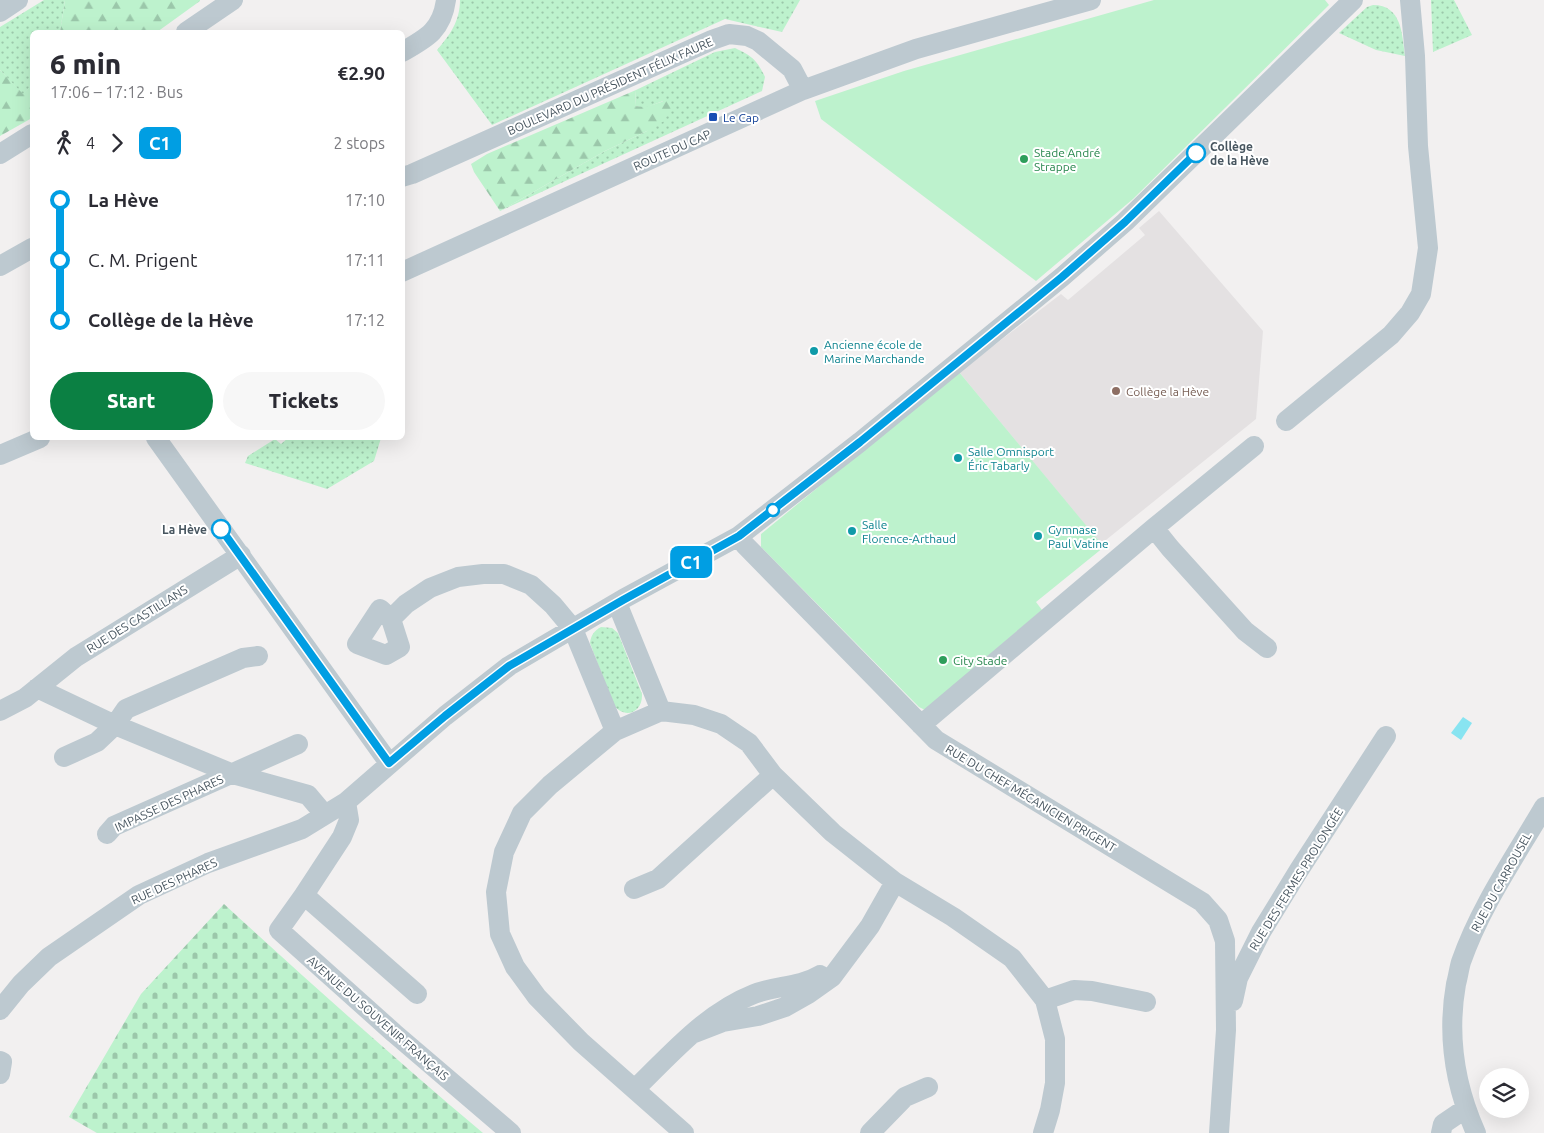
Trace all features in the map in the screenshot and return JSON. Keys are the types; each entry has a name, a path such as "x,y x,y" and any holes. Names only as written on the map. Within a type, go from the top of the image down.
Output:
{"street":[{"path":"0,12 18,0"},
{"path":"189,30 233,0"},
{"path":"405,50 433,32 441,21 446,0"},
{"name":"ROUTE DU CAP","path":"405,271 803,90 916,49 1091,0"},
{"name":"RUE DES PHARES","path":"0,1010 20,984 49,956 139,895 208,863 302,829 346,802 445,716 509,666 617,603 739,536 867,436 1062,277 1125,222 1353,0"},
{"path":"1286,421 1391,336 1410,313 1421,294 1428,248 1418,146 1415,56 1408,2"},
{"name":"BOULEVARD DU PRÉSIDENT FÉLIX FAURE","path":"405,176 729,34 747,36 758,41 792,69 803,90"},
{"path":"0,154 30,135"},
{"path":"0,266 30,249"},
{"path":"0,455 35,440"},
{"path":"157,440 389,763"},
{"path":"921,725 1254,446"},
{"path":"1154,528 1246,631 1267,648"},
{"name":"RUE DU CHEF MÉCANICIEN PRIGENT","path":"739,536 745,545 936,740 1202,902 1218,920 1225,941 1226,1030"},
{"name":"RUE DES CASTILLANS","path":"0,711 25,698 76,657 240,555"},
{"path":"391,619 406,604 437,586 458,577 504,574 531,585 553,605 573,628 615,731"},
{"path":"617,603 661,711"},
{"path":"64,757 97,742 116,725 126,709 243,658 258,656"},
{"path":"37,688 116,725 233,774 308,795 324,814"},
{"path":"684,1133 581,1042 537,997 516,967 500,934 496,892 504,852 522,813 550,784 615,731 661,711 694,715 721,724 749,743 773,776 833,833 896,882 953,917 1012,958 1045,1000 1055,1039 1055,1083 1043,1133"},
{"name":"RUE DES FERMES PROLONGÉE","path":"1226,1030 1238,978 1261,932 1386,736"},
{"path":"233,774 298,744"},
{"name":"IMPASSE DES PHARES","path":"107,834 114,826 233,774"},
{"path":"634,889 658,879 773,776"},
{"path":"346,802 349,820 342,837 304,895 417,994"},
{"name":"RUE DU CARROUSEL","path":"1476,1133 1465,1108 1457,1078 1453,1052 1452,1007 1460,964 1475,927 1544,808"},
{"path":"635,1089 692,1034 722,1011 755,994 807,982 845,960 870,926 896,882"},
{"name":"AVENUE DU SOUVENIR FRANÇAIS","path":"304,895 278,930 394,1034 511,1133"},
{"path":"1045,1000 1074,990 1092,991 1146,1002"},
{"path":"1219,1133 1226,1030"},
{"path":"0,1061 2,1062 0,1074"},
{"path":"870,1133 905,1097 928,1087"},
{"path":"1440,1133 1443,1124 1465,1108"}],"shaded area":[{"name":"Collège la Hève","path":"1159,211 1263,331 1256,419 1101,544 959,372 1061,294 1068,300 1145,235 1139,228"}],"green space":[{"path":"44,0 65,0 60,30 30,30 30,86 23,95 0,70 0,27"},
{"path":"65,0 200,0 160,30 60,30"},
{"path":"460,0 800,0 782,32 725,19 492,125 437,50 456,21"},
{"name":"Stade André Strappe","path":"1154,0 1325,0 1329,5 1133,199 1036,281 821,119 815,101 904,71"},
{"path":"1431,0 1454,0 1472,35 1433,52"},
{"path":"1373,5 1383,6 1395,15 1401,30 1405,56 1376,50 1339,33 1367,7"},
{"path":"735,48 750,56 759,66 765,77 762,91 500,211 605,151 647,131 663,101 645,108 635,106 636,90 715,52"},
{"path":"0,70 23,94 30,86 30,119 0,136"},
{"path":"636,90 635,106 649,106 670,100 671,108 664,121 605,151 500,211 474,172 471,164 487,154"},
{"path":"959,372 1104,547 1036,602 1042,610 925,710 919,707 761,547 761,534"},
{"path":"273,440 281,444 286,440 380,440 374,461 327,489 245,463 248,456"},
{"path":"601,627 612,628 618,633 642,694 639,706 632,712 622,712 613,704 590,643 593,634"},
{"path":"224,904 352,1020 483,1133 97,1133 69,1117 141,994"}],"water":[{"path":"1463,717 1472,723 1461,740 1451,733"}],"bus line":[{"name":"C1","path":"221,529 389,763 509,666 739,536 860,442 1062,277 1125,222 1196,153"}],"place":[{"name":"Le Cap","path":"713,117"},
{"name":"Collège de la Hève","path":"1196,153"},
{"name":"Stade André Strappe","path":"1024,159"},
{"name":"Ancienne école de Marine Marchande","path":"814,351"},
{"name":"Collège la Hève","path":"1116,391"},
{"name":"Salle Omnisport Éric Tabarly","path":"958,458"},
{"name":"La Hève","path":"221,529"},
{"name":"Salle Florence-Arthaud","path":"852,531"},
{"name":"Gymnase Paul Vatine","path":"1038,536"},
{"name":"City Stade","path":"943,660"}]}
